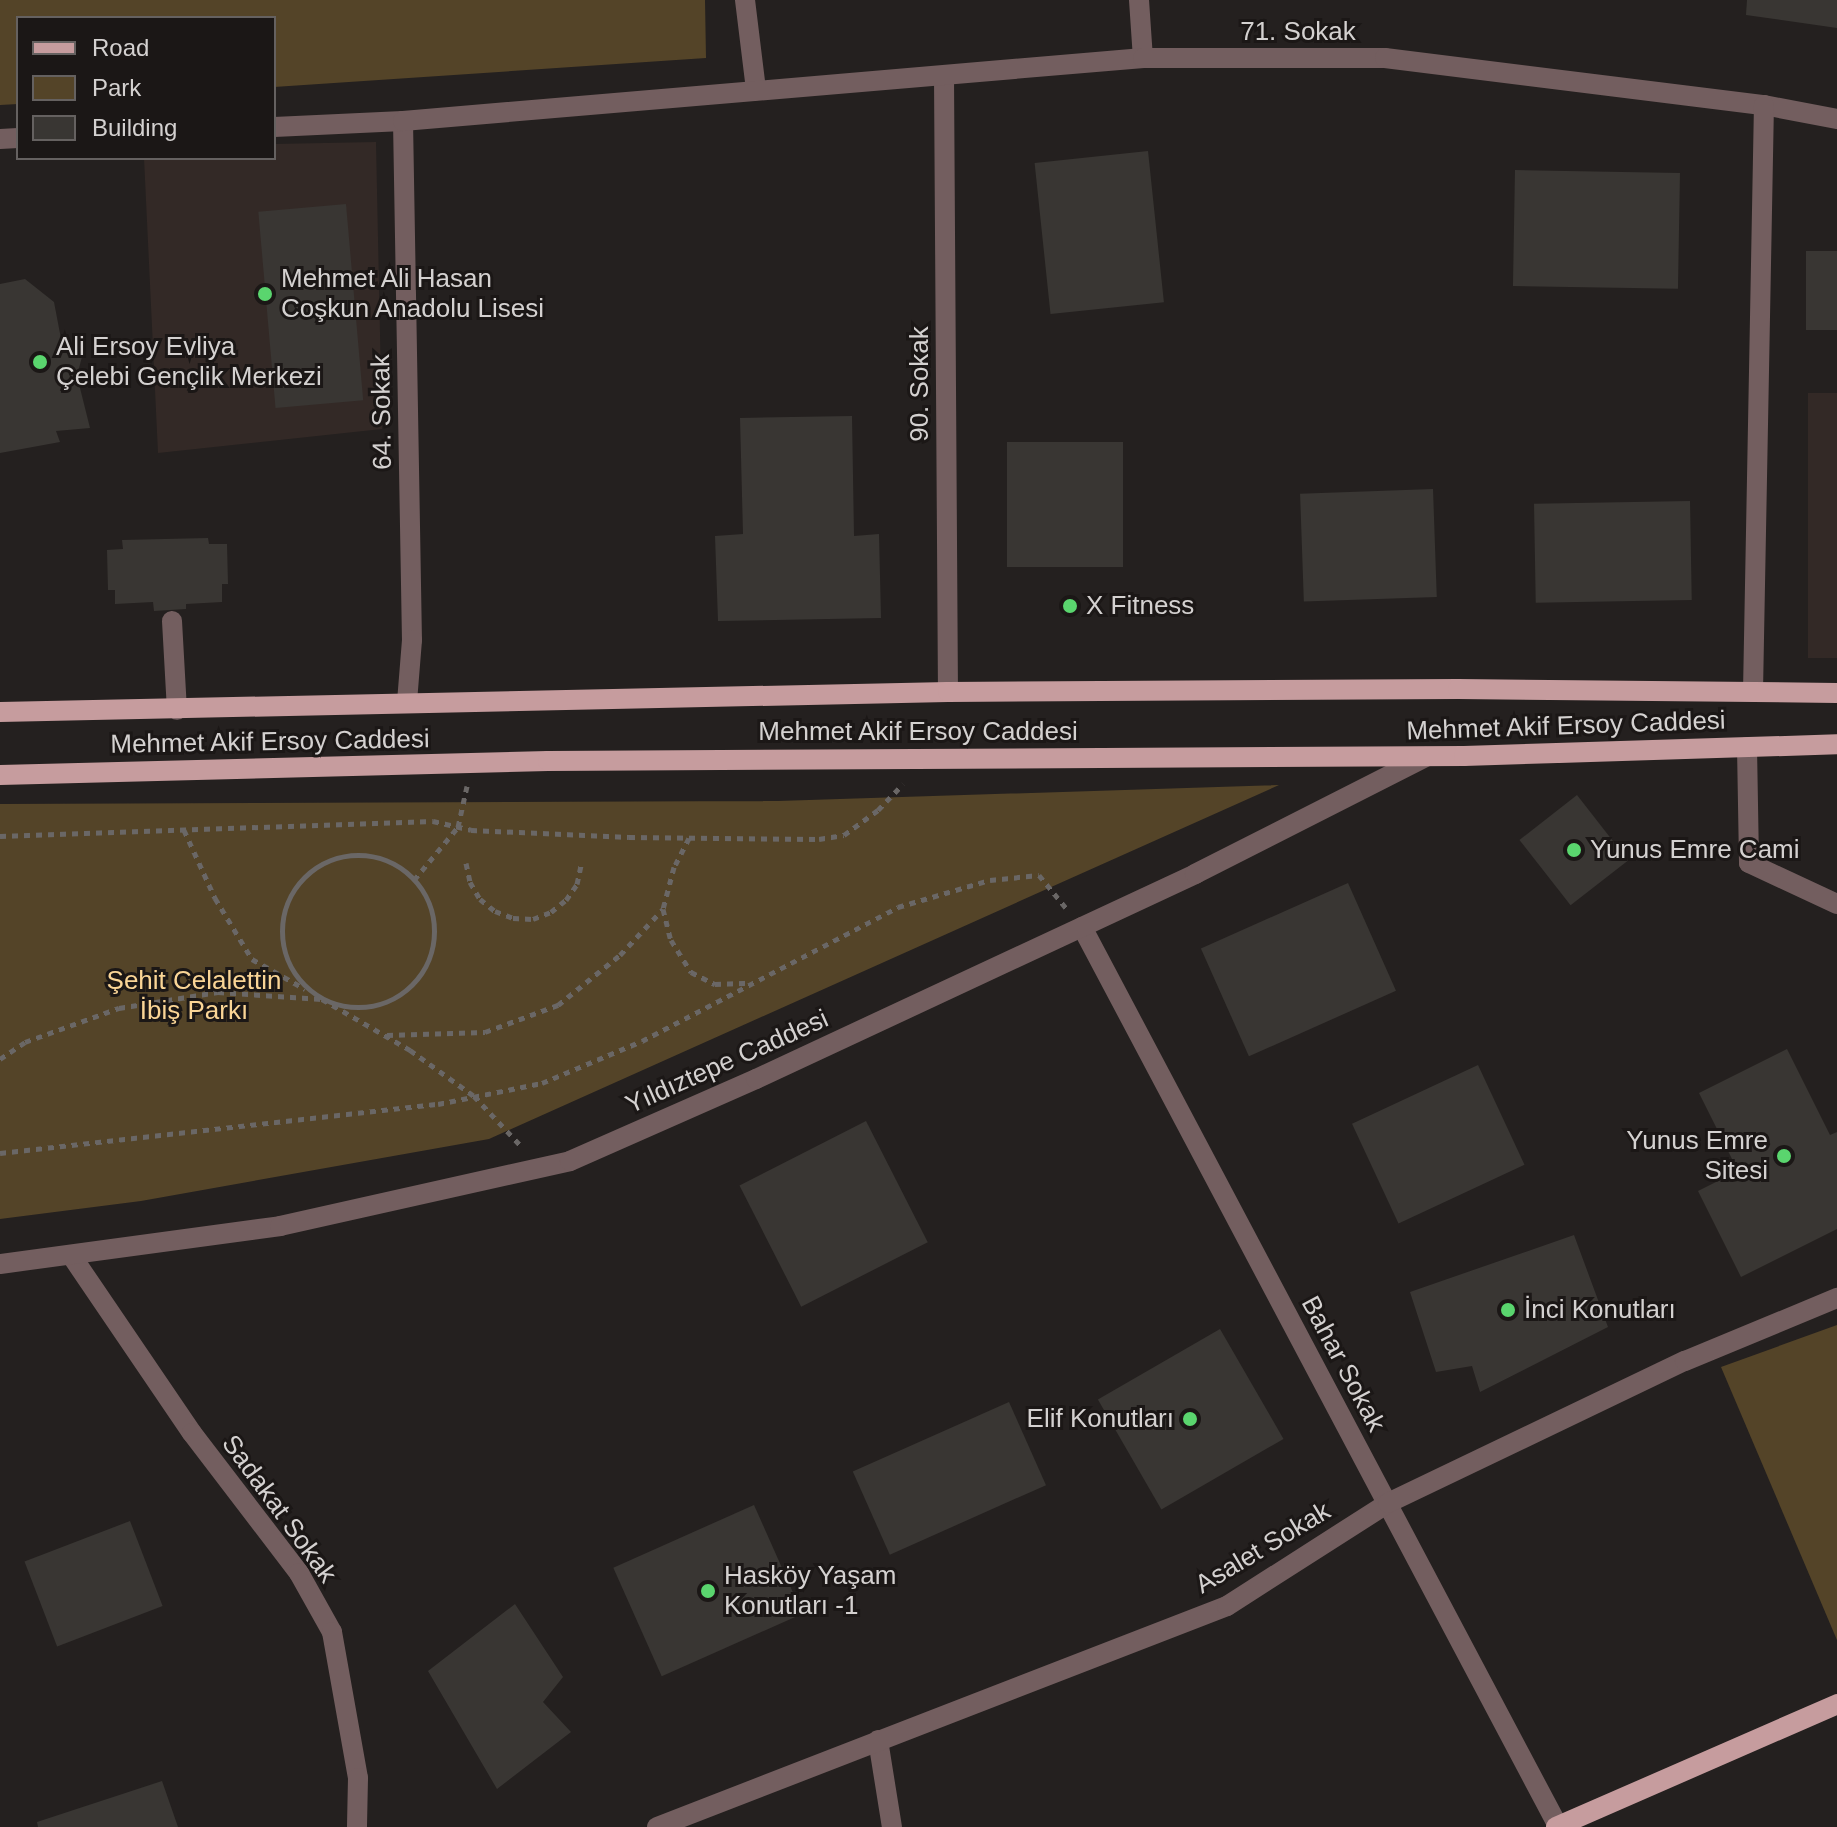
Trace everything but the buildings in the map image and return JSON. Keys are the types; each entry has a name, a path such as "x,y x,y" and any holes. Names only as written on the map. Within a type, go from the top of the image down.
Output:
{"main road":[{"name":"Mehmet Akif Ersoy Caddesi","path":"0,712 948,692 1458,689 1837,693"},
{"name":"Mehmet Akif Ersoy Caddesi","path":"0,775 473,763 1426,757 1837,744"},
{"path":"1557,1826 1837,1704"}],"street":[{"path":"745,0 756,90"},
{"path":"1139,0 1143,58"},
{"name":"71. Sokak","path":"276,127 403,121 1143,58 1385,58 1764,105 1837,119"},
{"name":"90. Sokak","path":"944,77 948,692"},
{"path":"1753,692 1764,105"},
{"name":"64. Sokak","path":"403,121 412,640 407,702"},
{"path":"172,621 177,710"},
{"path":"1747,747 1749,863 1837,904"},
{"name":"Yıldıztepe Caddesi","path":"0,1264 280,1226 570,1161 741,1086 1195,874 1426,757"},
{"name":"Bahar Sokak","path":"1082,927 1557,1826"},
{"name":"Sadakat Sokak","path":"71,1255 192,1433 299,1573 332,1632 358,1778 357,1827"},
{"name":"Asalet Sokak","path":"657,1827 1227,1606 1388,1503 1685,1361 1837,1298"},
{"path":"878,1740 892,1827"}],"path":[{"path":"0,836 433,821 458,827 689,838 819,839 844,835 878,810 929,758"},
{"path":"414,880 458,827 473,763"},
{"path":"184,830 215,898 252,959 387,1035 474,1096 542,1168"},
{"path":"387,1035 485,1032 558,1005 620,955 663,909 674,867 689,838"},
{"path":"0,1059 25,1042 119,1008 218,992 322,999 346,1007 371,1007 394,998 414,983 428,962 434,938 433,913 414,880 384,859 359,855 334,858 294,889 283,912 282,938 287,962 302,984 322,999"},
{"path":"466,863 470,882 480,899 495,911 513,918 533,919 551,912 566,900 577,884 581,865"},
{"path":"0,1153 438,1104 542,1083 642,1041 898,907 990,880 1039,875 1082,927"},
{"path":"663,909 671,940 691,972 715,984 755,983"}],"shaded area":[{"name":"Mehmet Ali Hasan Coşkun Anadolu Lisesi","path":"376,142 382,429 158,453 144,160 276,160 276,144"},
{"path":"1808,393 1837,393 1837,658 1808,658"}],"green space":[{"path":"0,0 705,0 706,58 276,87 276,16 16,16 16,104 0,105"},
{"name":"Şehit Celalettin İbiş Parkı","path":"1279,785 489,1139 141,1201 0,1219 0,804 778,801"},
{"path":"1837,1325 1837,1640 1721,1367"}],"place":[{"name":"Mehmet Ali Hasan Coşkun Anadolu Lisesi","path":"265,294"},
{"name":"Ali Ersoy Evliya Çelebi Gençlik Merkezi","path":"40,362"},
{"name":"X Fitness","path":"1070,606"},
{"name":"Yunus Emre Cami","path":"1574,850"},
{"name":"Yunus Emre Sitesi","path":"1784,1156"},
{"name":"İnci Konutları","path":"1508,1310"},
{"name":"Elif Konutları","path":"1190,1419"},
{"name":"Hasköy Yaşam Konutları -1","path":"708,1591"}]}
